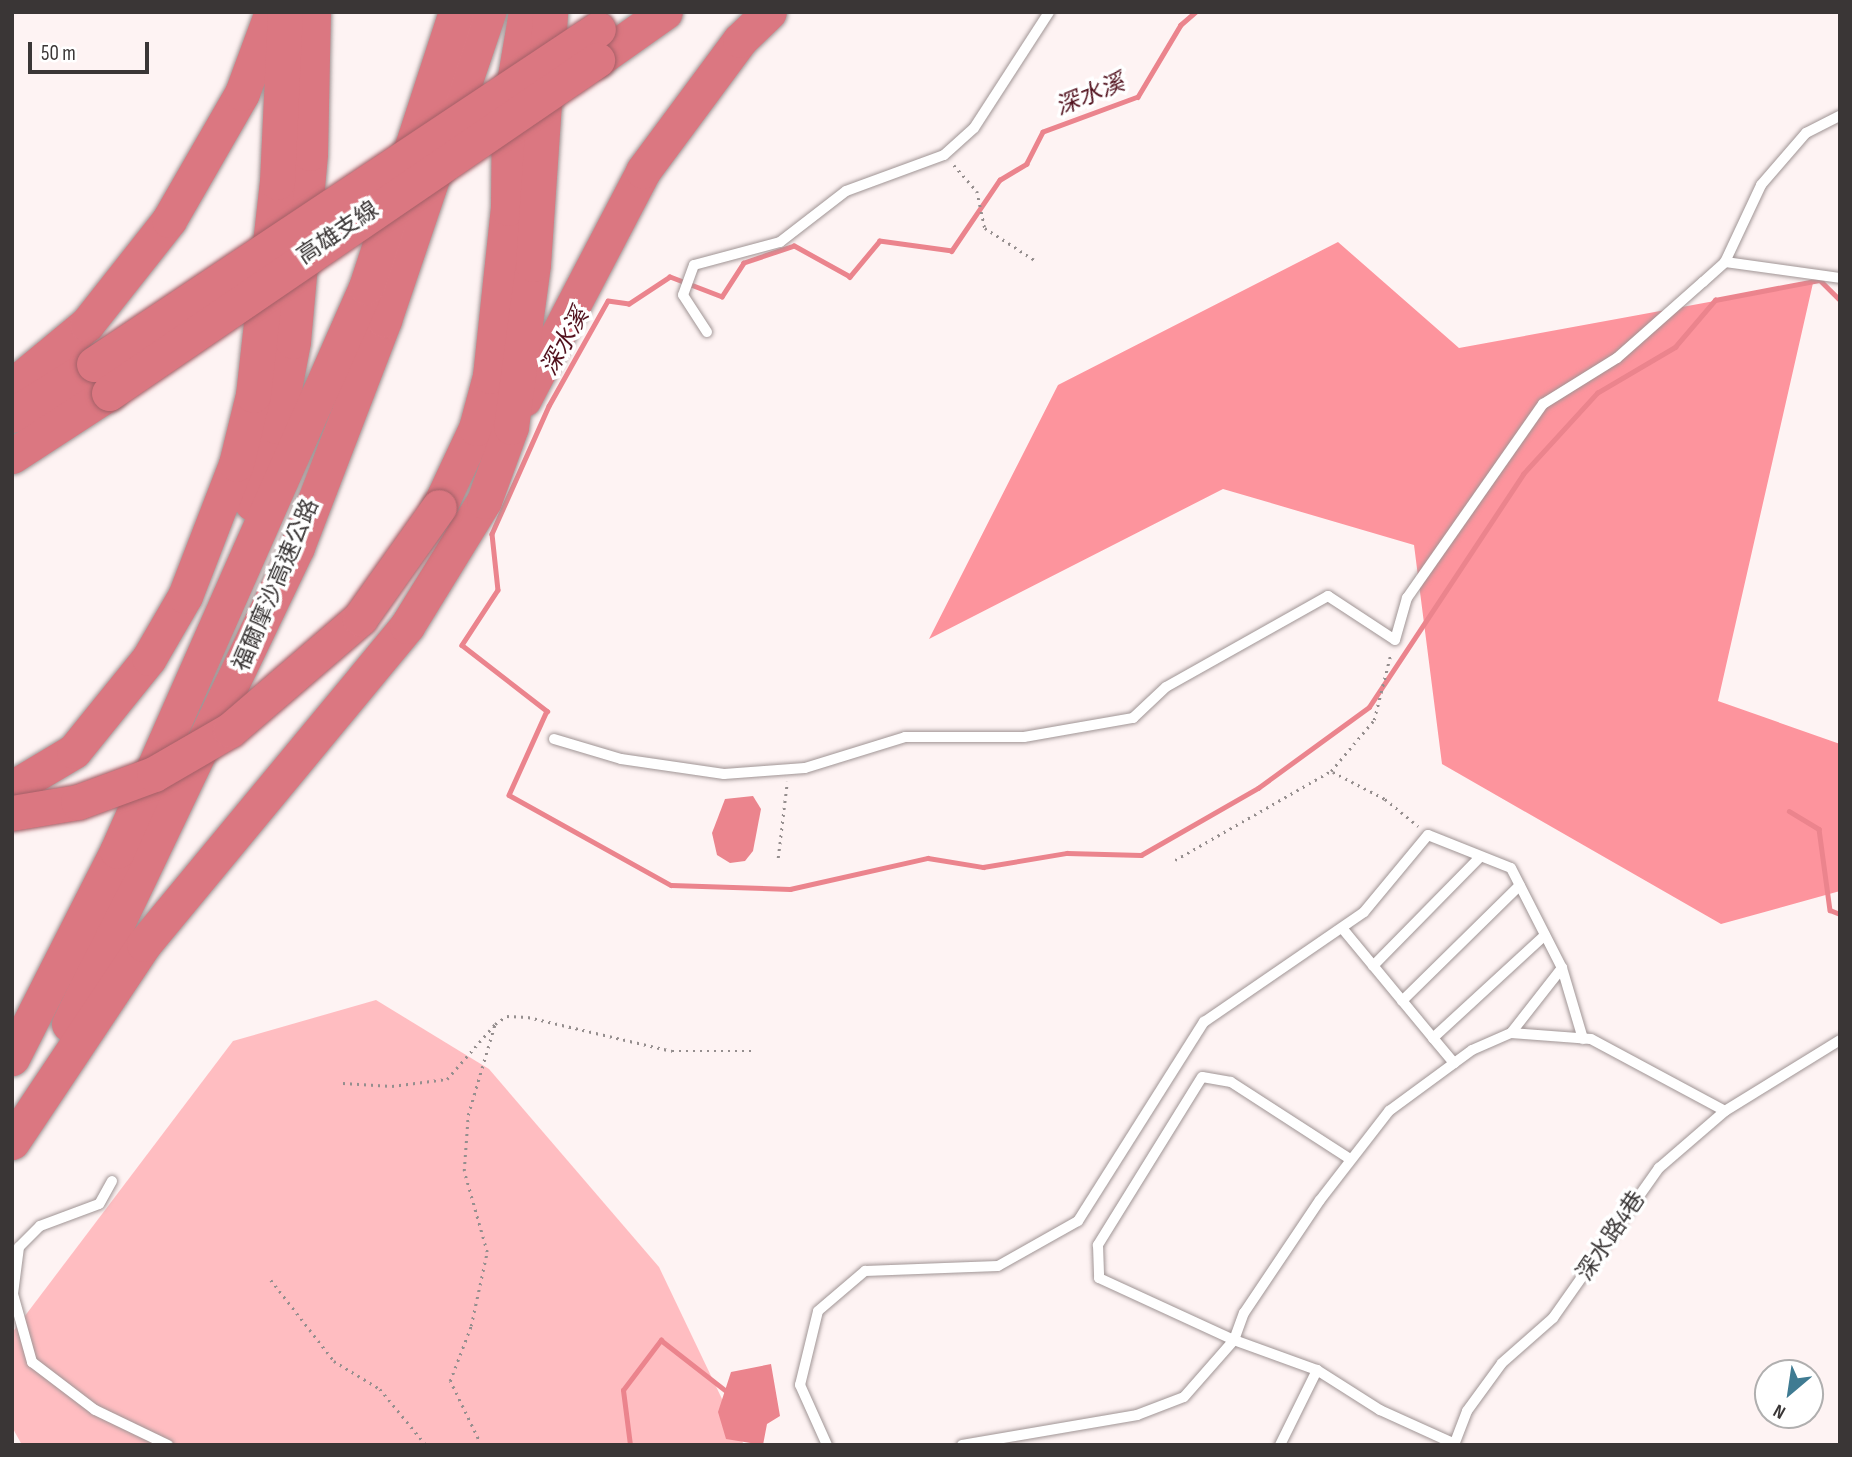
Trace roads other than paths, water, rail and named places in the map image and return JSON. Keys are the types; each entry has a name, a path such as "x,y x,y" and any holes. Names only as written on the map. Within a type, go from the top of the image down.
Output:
{"highway":[{"path":"12,386 87,324 169,220 242,93 272,12"},
{"path":"12,788 74,751 149,658 185,596 236,464 253,395 275,195 285,12"},
{"path":"234,595 293,341 310,153 313,12"},
{"name":"福爾摩沙高速公路","path":"12,1058 117,851 234,595 366,286 456,12"},
{"name":"福爾摩沙高速公路","path":"12,1136 297,547 384,320 488,12"},
{"path":"12,813 78,802 154,774 230,730 360,618 439,508 475,428 490,376 508,208 509,112 526,12"},
{"path":"510,427 533,264 550,12"},
{"name":"高雄支線","path":"12,456 47,436 101,379 614,26 665,12"},
{"path":"12,1142 144,944 407,626 484,501 510,427 643,171 740,40 769,12"},
{"name":"高雄支線","path":"12,415 101,379"},
{"path":"12,466 47,436"}],"lane":[{"path":"707,332 683,295 694,265 780,242 846,191 944,155 974,128 1049,12"},
{"path":"554,739 621,759 724,774 790,769 905,737 1024,737 1133,718 1166,687 1328,596 1395,640 1407,598 1543,404 1617,358 1725,261 1761,185 1806,133 1840,116"},
{"path":"1725,261 1840,278"},
{"path":"827,1445 800,1385 818,1311 865,1271 998,1266 1078,1221 1204,1022 1342,929 1428,835 1479,858 1511,867 1562,968 1583,1039"},
{"path":"1373,966 1479,858"},
{"path":"1402,1001 1520,885"},
{"path":"1342,929 1454,1063"},
{"path":"1433,1038 1545,935"},
{"path":"961,1445 1137,1415 1184,1397 1234,1340 1244,1313 1350,1159 1389,1111 1454,1063 1510,1033 1562,968"},
{"path":"1510,1033 1583,1039 1725,1111"},
{"name":"深水路4巷","path":"1454,1444 1467,1411 1502,1363 1553,1318 1622,1213 1659,1168 1725,1111 1840,1040"},
{"path":"1350,1159 1231,1082 1202,1077 1098,1245 1099,1278 1234,1340 1317,1370 1380,1410 1454,1444"},
{"path":"112,1181 99,1204 40,1226 19,1247 13,1294 32,1362 95,1410 168,1445"},
{"path":"1280,1445 1317,1370"}],"waterway":[{"name":"深水溪","path":"1196,12 1181,25 1138,97 1043,132 1027,164 1000,180 952,251 880,241 850,277 794,246 744,263 722,297 670,277 629,304 608,301 549,406 492,534 498,590 462,645 547,711 509,795 671,885 790,889 928,858 983,867 1067,853 1141,855 1258,788 1369,707 1523,474 1597,393 1675,347 1715,300 1820,280 1840,300"},
{"path":"1789,811 1819,829 1830,910 1840,914"},
{"path":"630,1445 623,1390 661,1340 725,1390"}]}
